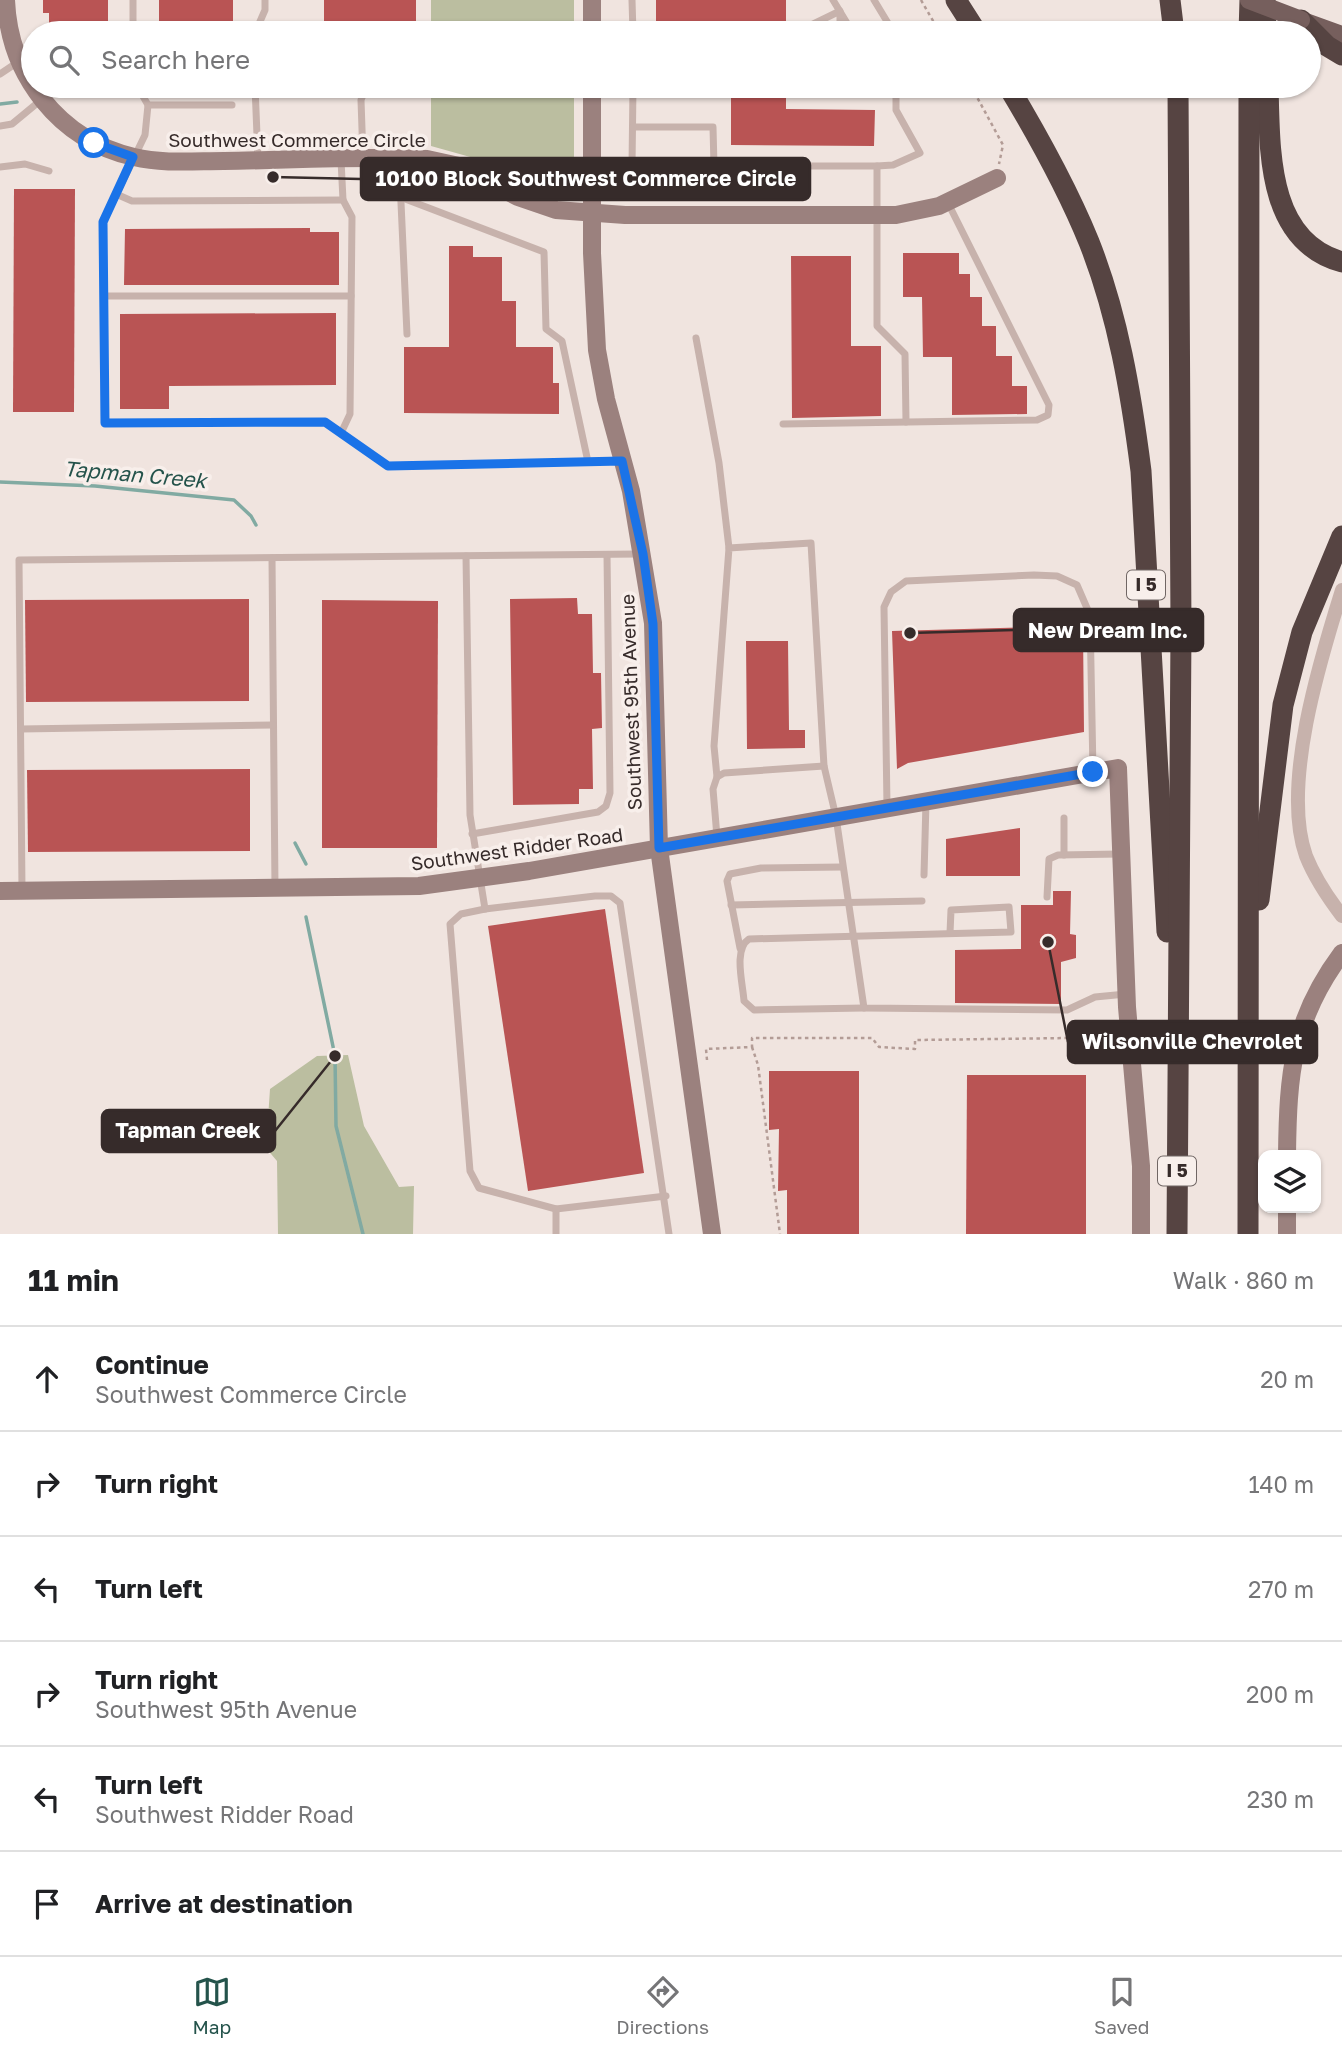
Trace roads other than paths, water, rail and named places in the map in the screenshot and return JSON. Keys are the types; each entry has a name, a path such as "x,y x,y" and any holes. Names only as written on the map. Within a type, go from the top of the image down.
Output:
{"highway":[{"path":"956,0 969,21"},
{"path":"1170,0 1174,21"},
{"path":"1177,21 1179,0"},
{"path":"1249,0 1250,21"},
{"path":"1265,0 1266,21"},
{"path":"1321,40 1342,55"},
{"name":"I 5","path":"1015,98 1058,176 1089,242 1111,310 1133,404 1141,471 1154,741 1179,1109"},
{"name":"I 5","path":"1177,1234 1181,629 1178,98"},
{"path":"1248,1234 1249,98"},
{"path":"1268,98 1270,145 1284,212 1309,246 1342,262"},
{"path":"1248,982 1283,705 1302,632 1342,536"}],"main road":[{"path":"1249,0 1301,20"},
{"path":"1321,27 1342,35"}],"street":[{"name":"Southwest Commerce Circle","path":"6,0 10,39 21,66"},
{"path":"592,0 592,21"},
{"name":"Southwest 95th Avenue","path":"592,98 591,213 597,351 643,554 653,624 659,848 712,1234"},
{"name":"Southwest Commerce Circle","path":"41,100 77,132 112,151 133,157 160,161 427,159 458,166 527,202 556,211 879,216 918,212 947,202 997,178"},
{"path":"1342,590 1323,649 1301,763 1298,796 1299,826 1307,858 1342,916"},
{"name":"Southwest Ridder Road","path":"0,891 404,887 480,878 1118,768 1121,854"},
{"path":"1121,854 1127,994 1139,1137 1141,1234"},
{"path":"1287,1150 1288,1088 1294,1049 1313,998 1342,953"},
{"path":"1287,1213 1287,1234"}],"lane":[{"path":"133,0 133,21"},
{"path":"260,21 265,10 265,0"},
{"path":"632,0 632,21"},
{"path":"833,0 846,21"},
{"path":"874,0 887,21"},
{"path":"818,21 840,11"},
{"path":"840,11 840,21"},
{"path":"0,74 18,61"},
{"path":"144,98 148,105 145,135 103,222 105,423 325,422 342,431 388,466 622,461"},
{"path":"255,98 258,160"},
{"path":"362,98 363,159"},
{"path":"633,98 632,166 893,164 920,153 896,110 896,98"},
{"path":"0,126 12,124 41,100"},
{"path":"148,105 232,105"},
{"path":"633,127 713,127 714,166"},
{"path":"399,158 407,334"},
{"path":"341,160 343,200 352,217 350,414 342,431"},
{"path":"0,167 25,164 49,171"},
{"path":"877,166 877,326 905,354 906,422"},
{"path":"116,194 132,201 343,200"},
{"path":"401,197 544,253 546,329 562,341 587,462"},
{"path":"783,424 1037,420 1048,415 1049,410 947,202"},
{"path":"104,296 351,296"},
{"path":"696,338 719,463 724,525 729,548 714,746 717,777 713,789 717,838"},
{"path":"729,548 811,543 824,766 836,817 864,1008"},
{"path":"22,891 19,560 643,554"},
{"path":"472,834 598,812 606,806 610,793 607,555"},
{"path":"466,556 472,834 485,909"},
{"path":"272,558 275,889"},
{"path":"887,808 884,607 891,592 906,581 1034,575 1057,576 1077,585 1090,615 1093,772"},
{"path":"20,729 274,725"},
{"path":"717,777 724,773 824,766"},
{"path":"925,874 926,801"},
{"path":"1063,818 1064,855"},
{"path":"1047,897 1049,859 1064,855 1121,854"},
{"path":"842,867 761,868 730,874 727,881 740,951 744,1001 754,1010 1067,1010 1094,997 1127,994"},
{"path":"666,1196 556,1209 479,1188 470,1171 450,924 461,914 595,896 611,896 620,903 666,1196 669,1234"},
{"path":"731,905 922,901"},
{"path":"740,951 743,943 749,939 1011,932 1009,907 951,910 950,933"},
{"path":"556,1209 556,1234"}],"waterway":[{"name":"Tapman Creek","path":"0,104 17,102"},
{"name":"Tapman Creek","path":"0,482 95,486 234,500 251,516 256,525"},
{"name":"Tapman Creek","path":"295,843 306,864"},
{"name":"Tapman Creek","path":"306,917 335,1056 336,1126 363,1234"}],"place":[{"name":"10100 Block Southwest Commerce Circle","path":"273,177"},
{"name":"New Dream Inc.","path":"910,633"},
{"name":"Wilsonville Chevrolet","path":"1048,942"},
{"name":"Tapman Creek","path":"335,1056"}]}
